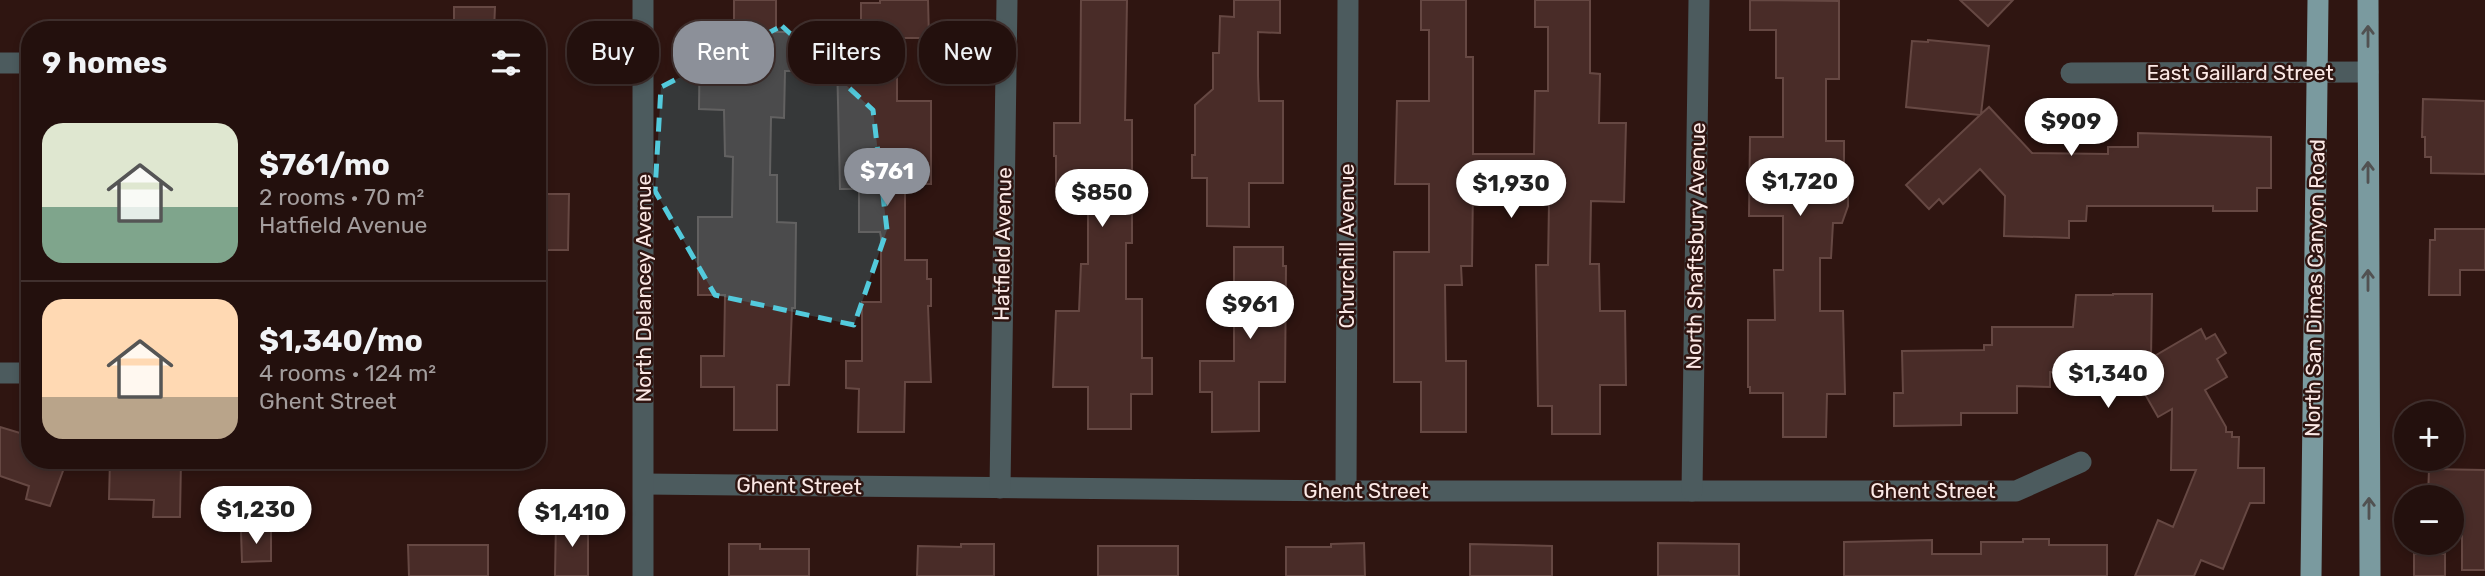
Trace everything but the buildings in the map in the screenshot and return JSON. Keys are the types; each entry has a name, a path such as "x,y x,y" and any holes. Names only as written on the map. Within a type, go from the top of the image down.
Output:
{"main road":[{"name":"North San Dimas Canyon Road","path":"2311,576 2318,0"},
{"path":"2368,0 2370,576"}],"street":[{"name":"North Delancey Avenue","path":"643,0 643,576"},
{"name":"Hatfield Avenue","path":"1000,488 1007,0"},
{"name":"Churchill Avenue","path":"1346,492 1348,0"},
{"name":"North Shaftsbury Avenue","path":"1692,492 1699,0"},
{"path":"0,63 21,63"},
{"name":"East Gaillard Street","path":"2071,73 2368,72"},
{"path":"0,373 21,373"},
{"name":"Ghent Street","path":"644,484 1346,492 2016,492 2081,462"}],"highlighted area":[{"path":"782,26 873,110 887,230 854,325 715,295 655,191 661,87"}]}
